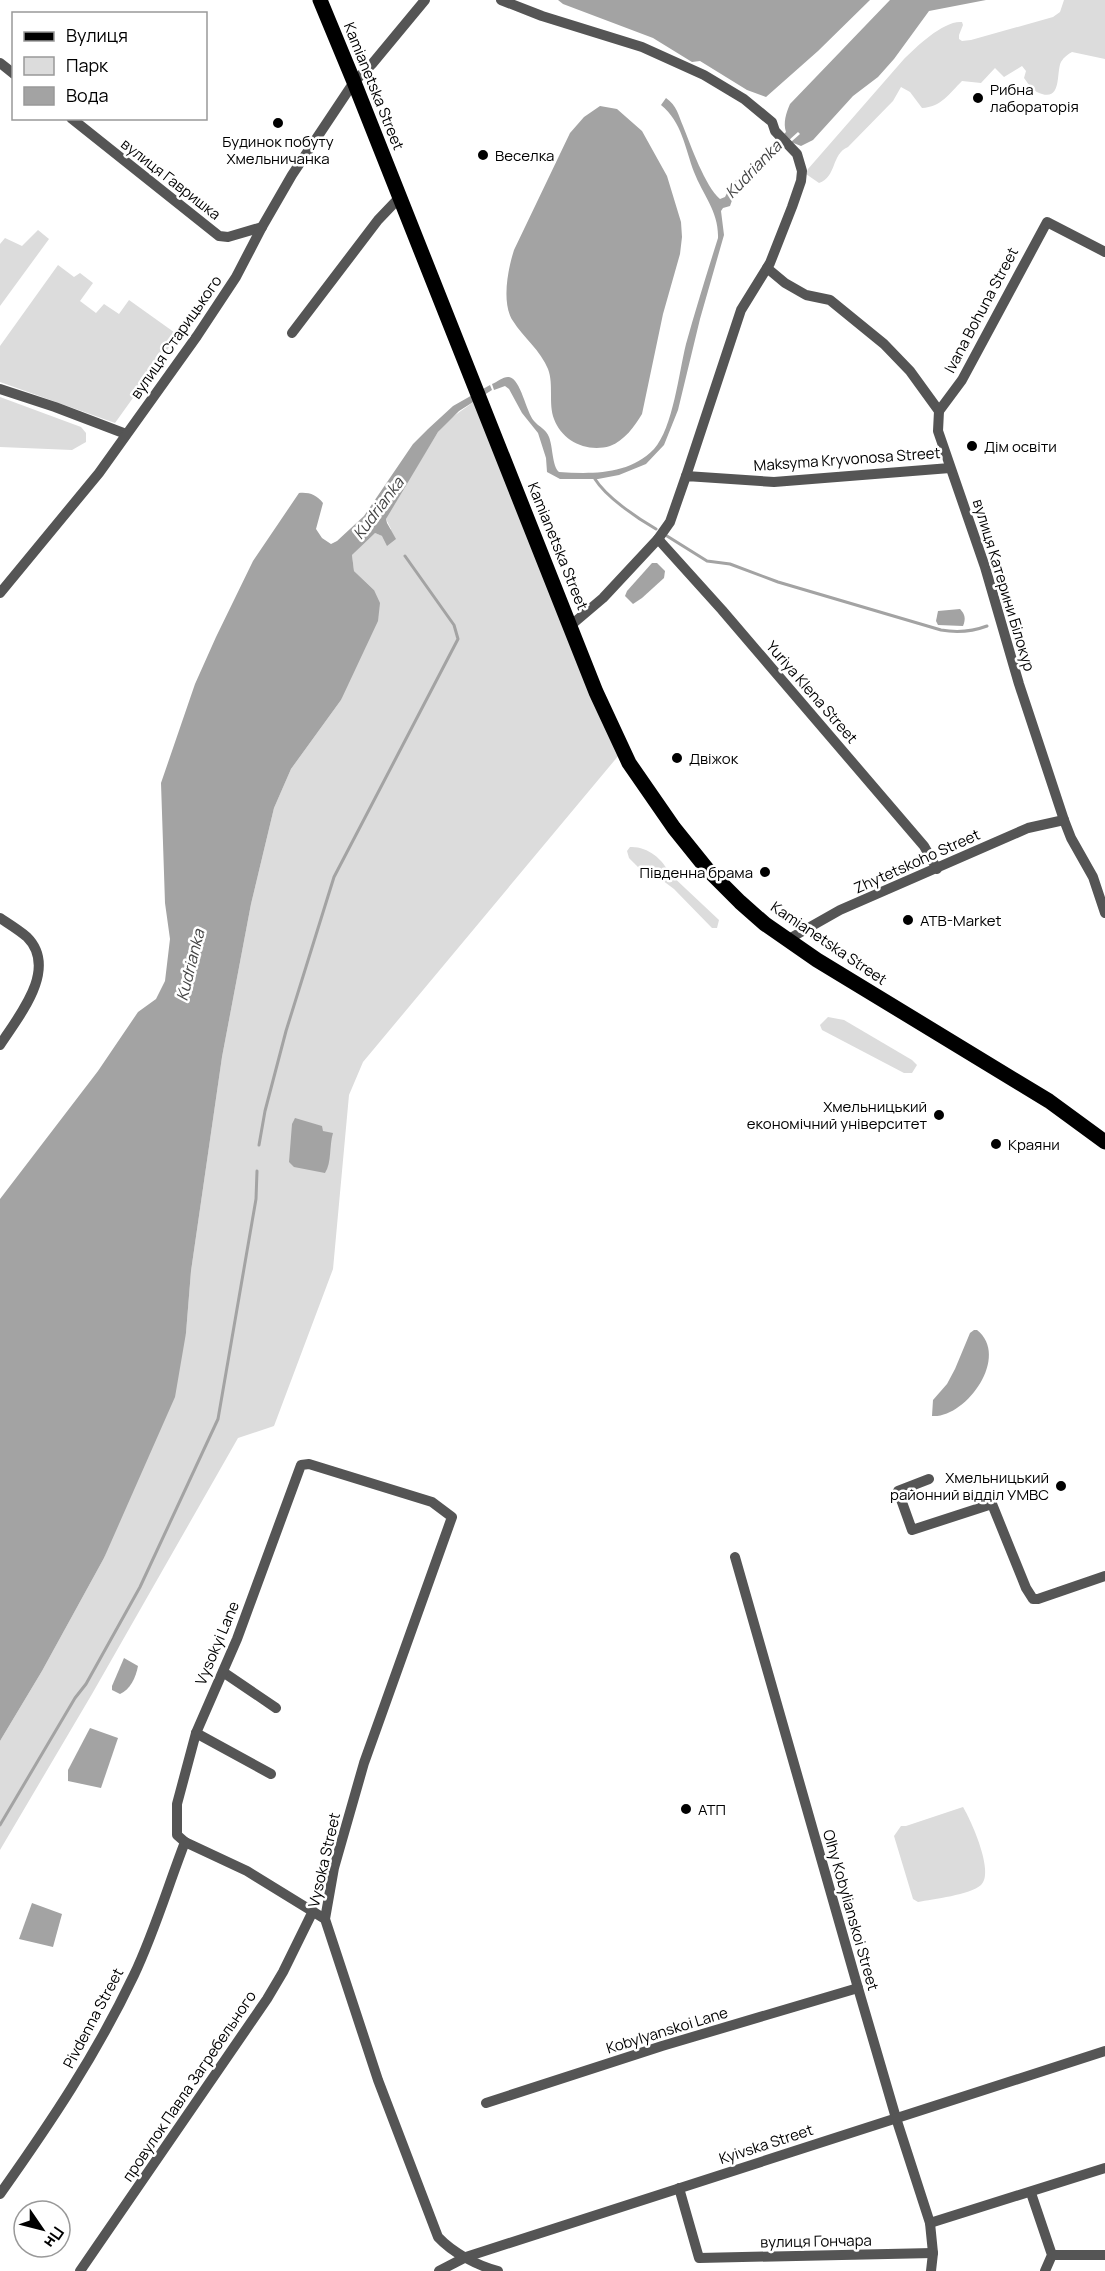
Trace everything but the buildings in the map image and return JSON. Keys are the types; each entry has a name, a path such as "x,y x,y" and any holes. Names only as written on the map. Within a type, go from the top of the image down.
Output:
{"main road":[{"name":"Kamianetska Street","path":"320,0 596,692 623,753 652,797 707,869 740,902 787,940 1049,1101 1105,1143"}],"street":[{"name":"вулиця Старицького","path":"0,593 99,473 197,336 236,277 292,175 354,82 372,64 424,0"},
{"path":"501,0 542,16 642,47 704,75 744,99 771,122 775,131 797,154 802,171 801,181 767,268 741,310 670,522 658,539 606,595 570,626"},
{"path":"0,63 12,72"},
{"name":"вулиця Гавришка","path":"73,120 219,236 228,237 262,227"},
{"path":"291,333 378,220 399,198"},
{"name":"Ivana Bohuna Street","path":"939,411 962,380 1047,222 1105,252"},
{"path":"767,268 785,283 806,295 830,300 899,358 939,411"},
{"path":"0,389 126,434"},
{"name":"вулиця Катерини Білокур","path":"939,411 938,432 985,567 1019,684 1064,820 1071,838 1093,877 1105,913"},
{"name":"Maksyma Kryvonosa Street","path":"686,476 774,482 950,468"},
{"name":"Yuriya Klena Street","path":"658,539 722,610 924,846 937,869"},
{"name":"Zhytetskoho Street","path":"787,940 840,910 1028,828 1064,820"},
{"path":"0,918 28,938 36,951 39,968 36,986 0,1045"},
{"name":"Vysokyi Lane","path":"185,1842 177,1834 177,1804 196,1733 237,1639 301,1465 309,1464 432,1502 452,1517 449,1524"},
{"path":"928,1479 898,1491 912,1530 992,1504 1026,1588 1033,1599 1105,1576"},
{"name":"Vysoka Street","path":"449,1524 364,1763 334,1868 325,1918 378,2080 438,2236 446,2245 466,2257 498,2271"},
{"name":"Olhy Kobylianskoi Street","path":"735,1557 896,2118 930,2223 933,2253 931,2271"},
{"path":"223,1672 276,1708"},
{"path":"196,1733 271,1774"},
{"path":"185,1842 247,1871 325,1918"},
{"name":"Pivdenna Street","path":"0,2194 56,2115 92,2057 135,1972 185,1842"},
{"name":"провулок Павла Загребельного","path":"80,2271 267,1999 283,1972 312,1911"},
{"name":"Kobylyanskoi Lane","path":"486,2103 662,2046 858,1988"},
{"name":"Kyivska Street","path":"439,2271 466,2257 1105,2051"},
{"path":"930,2223 1105,2168"},
{"name":"вулиця Гончара","path":"679,2188 699,2258 933,2253"},
{"path":"1031,2193 1052,2255 1045,2271"},
{"path":"1052,2255 1105,2255"}],"green space":[{"path":"1064,0 1105,0 1105,59 1072,52 1061,62 1057,84 1053,93 1048,95 1039,93 1030,86 1024,78 1026,71 1022,66 1004,77 995,68 981,83 962,81 944,99 929,107 922,108 910,92 901,87 893,101 843,150 825,180 819,183 806,174 904,59 939,30 947,25 962,22 959,39 971,40 1053,17 1060,12"},
{"path":"38,230 49,239 0,306 0,244 5,238 22,246"},
{"path":"58,265 74,277 80,273 93,283 80,301 96,313 104,304 119,314 129,300 178,335 115,423 0,382 0,346"},
{"path":"0,397 81,427 86,433 86,442 72,450 0,447"},
{"path":"475,401 619,755 363,1062 349,1095 333,1269 274,1426 238,1438 0,1850 0,1741 42,1671 104,1558 186,1333 191,1271 222,1057 251,904 274,808 291,769 341,700 374,590 354,571 352,555 372,534 382,536 391,529 386,519 390,510 438,432 451,418"},
{"path":"630,847 648,851 659,858 669,873 719,920 717,928 712,928 674,889 658,877 638,867 629,858 627,851"},
{"path":"828,1017 844,1020 917,1065 912,1073 904,1073 822,1030 820,1025"},
{"path":"963,1807 984,1858 985,1879 981,1885 969,1891 918,1902 913,1899 894,1836 901,1826"}],"water":[{"path":"558,0 870,0 818,51 766,97 747,90 700,61 692,62 653,38 563,4"},
{"path":"890,0 986,0 929,11 878,77 853,96 813,140 801,146 791,142 800,134 798,132 788,141 782,136 786,132 785,118 790,104"},
{"name":"Kudrianka","path":"666,98 677,110 704,175 720,199 725,197 731,185 774,144 777,148 736,189 730,206 721,211 724,235 700,319 678,410 664,445 646,464 619,475 598,479 560,479 547,472 546,458 538,433 522,413 509,389 505,386 494,390 492,384 507,377 517,383 531,417 548,434 555,465 559,472 584,473 622,468 644,458 661,440 671,414 686,344 718,238 716,220 694,172 682,136 674,119 661,105"},
{"path":"600,106 617,109 642,131 667,176 681,222 682,237 642,414 620,441 610,446 593,448 569,439 558,427 552,413 551,381 548,369 541,356 513,321 509,314 506,296 514,250 570,133 584,117"},
{"name":"Kudrianka","path":"490,385 492,390 459,411 438,432 386,519 396,539 387,546 382,536 375,533 352,555 354,571 374,590 380,603 378,621 341,700 291,769 274,808 251,904 222,1057 191,1271 186,1333 175,1397 104,1558 42,1671 0,1741 0,1199 98,1071 138,1012 156,999 165,981 170,939 165,903 161,783 195,684 253,561 299,493 312,495 323,503 316,529 322,538 331,544 337,541 364,516 413,444 453,406"},
{"path":"652,563 657,563 665,571 664,578 633,604 625,596 627,591"},
{"path":"960,609 964,617 963,626 938,625 936,621 938,611"},
{"path":"295,1118 322,1126 323,1131 333,1133 329,1164 325,1173 294,1167 289,1162 292,1124"},
{"path":"977,1330 986,1342 989,1355 980,1384 958,1408 945,1414 932,1416 933,1400 947,1384 970,1333"},
{"path":"124,1658 138,1666 132,1683 120,1694 112,1690 112,1686"},
{"path":"90,1728 118,1738 101,1788 68,1781 68,1770"},
{"path":"32,1903 62,1914 53,1947 19,1939"}],"waterway":[{"path":"595,479 614,500 656,529"},
{"path":"667,536 707,561 730,564 778,582 941,630 964,631 987,626"},
{"path":"259,1145 265,1111 286,1031 334,877 458,639 454,625 405,556"},
{"path":"0,1825 75,1698 86,1684 140,1587 218,1419 256,1199 257,1171"}],"place":[{"name":"Рибна лабораторія","path":"978,98"},
{"name":"Будинок побуту Хмельничанка","path":"278,123"},
{"name":"Веселка","path":"483,155"},
{"name":"Дім освіти","path":"972,446"},
{"name":"Двіжок","path":"677,758"},
{"name":"Південна брама","path":"765,872"},
{"name":"ATB-Market","path":"908,920"},
{"name":"Хмельницький економічний університет","path":"939,1115"},
{"name":"Краяни","path":"996,1144"},
{"name":"Хмельницький районний відділ УМВС","path":"1061,1486"},
{"name":"АТП","path":"686,1809"}]}
